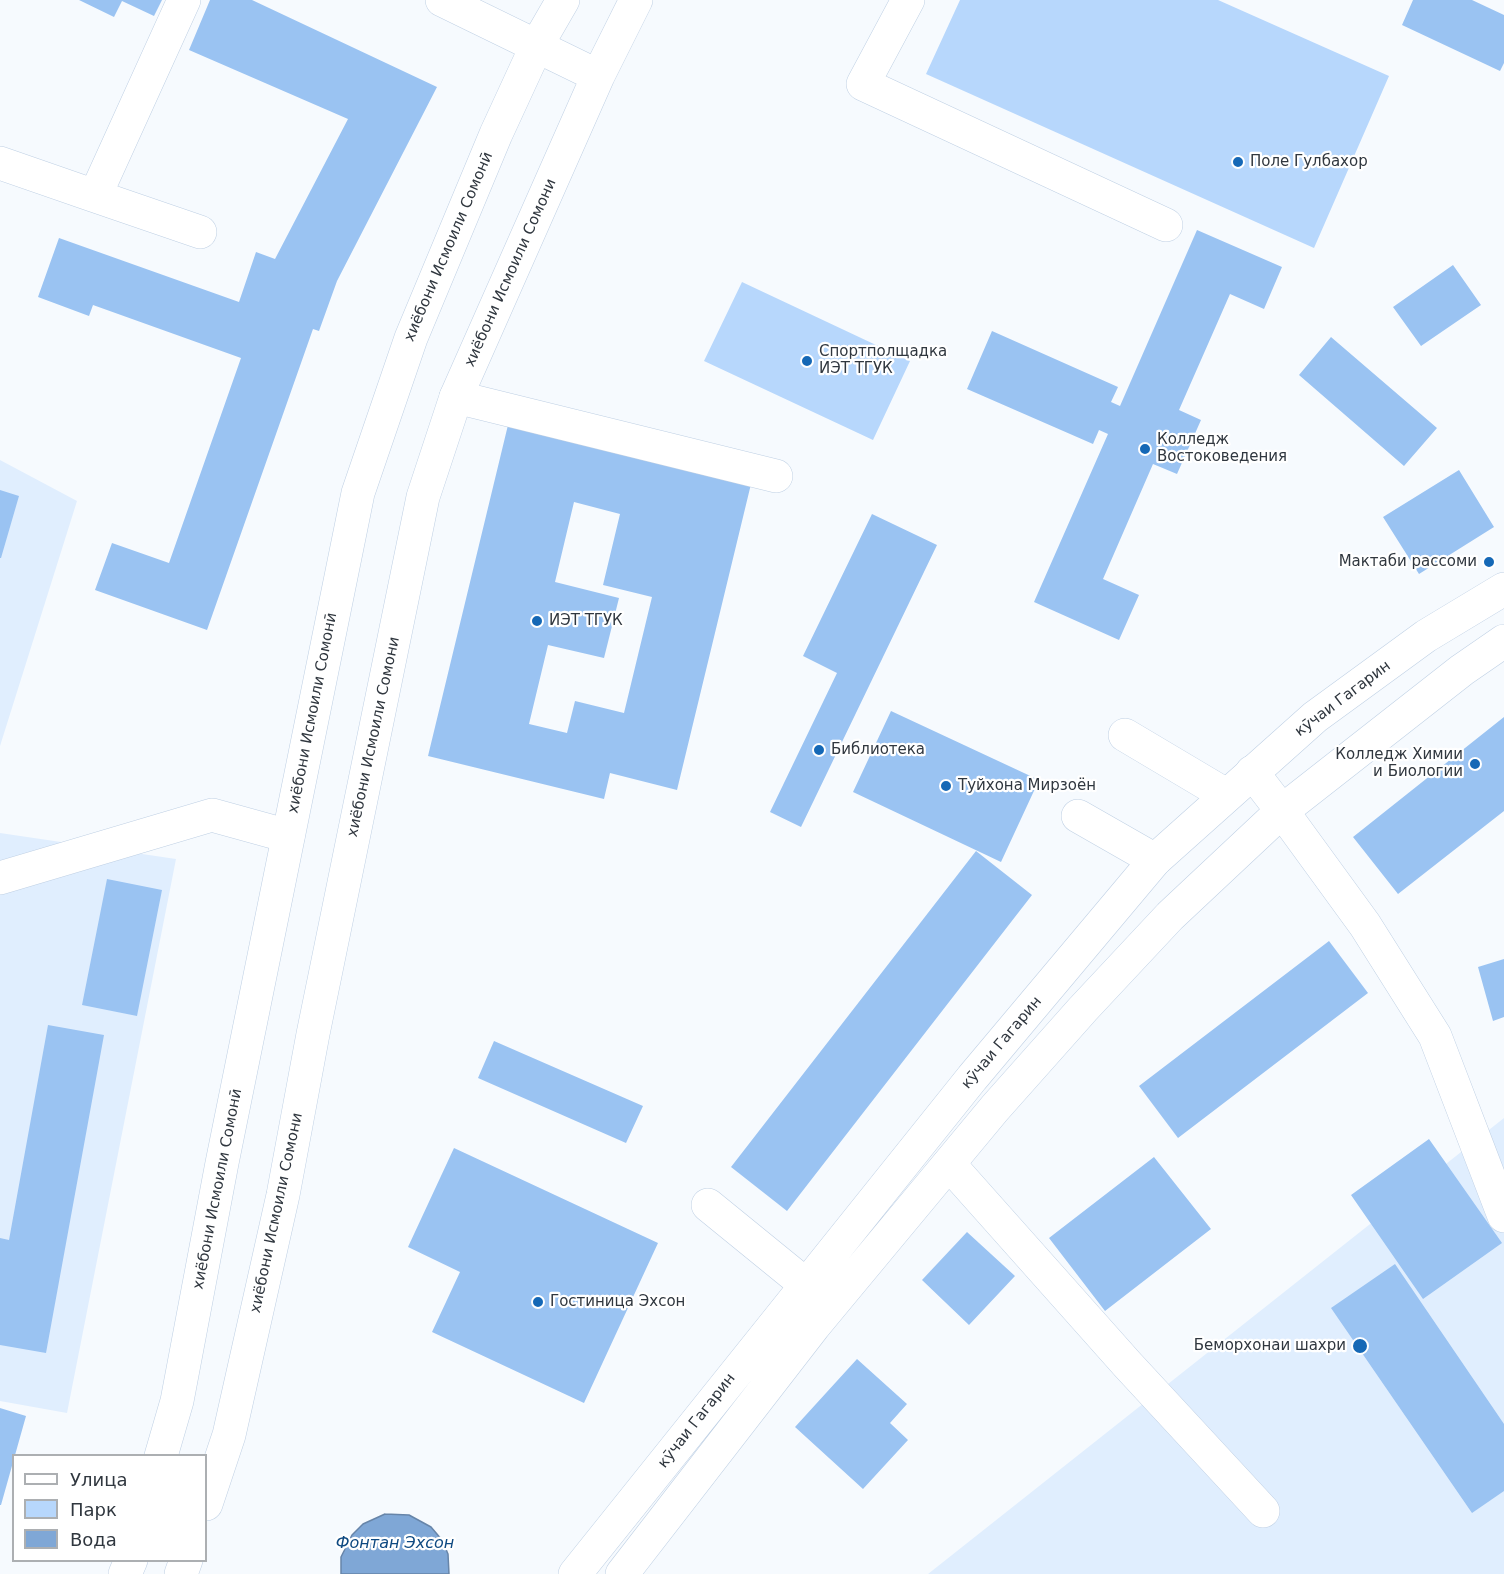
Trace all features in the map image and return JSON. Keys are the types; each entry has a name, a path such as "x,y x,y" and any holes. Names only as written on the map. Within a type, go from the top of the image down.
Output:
{"main road":[{"path":"95,196 184,0"},
{"path":"442,0 597,76"},
{"name":"хиёбони Исмоили Сомонӣ","path":"161,1454 177,1401 222,1163 358,493 411,338 496,134 537,45 562,0"},
{"name":"хиёбони Исмоили Сомони","path":"207,1501 230,1435 284,1195 313,1034 423,497 456,397 597,76 636,0"},
{"path":"908,0 863,84 1166,225"},
{"path":"0,163 200,232"},
{"path":"456,397 776,476"},
{"name":"кӯчаи Гагарин","path":"575,1574 972,1078 1155,860 1315,717 1426,636 1504,589"},
{"path":"622,1574 814,1326 1039,1058 1130,958 1170,916 1282,811 1462,670 1504,641"},
{"path":"1125,735 1226,795"},
{"path":"1252,772 1365,926 1435,1036 1504,1216"},
{"path":"0,878 212,815 288,836"},
{"path":"1078,816 1155,860"},
{"path":"949,1164 1127,1364 1263,1511"},
{"path":"708,1205 805,1284"}],"shaded area":[{"path":"0,460 77,501 0,746"},
{"path":"0,833 176,859 67,1413 0,1401"},
{"name":"Беморхонаи шахри","path":"1504,1118 1504,1574 928,1574"}],"green space":[{"name":"Поле Гулбахор","path":"960,0 1218,0 1389,76 1314,248 926,74"},
{"name":"Спортполщадка ИЭТ ТГУК","path":"742,282 910,361 873,440 704,361"}],"water":[{"name":"Фонтан Эхсон","path":"385,1514 409,1515 431,1527 442,1540 448,1554 449,1574 341,1574 341,1557 352,1535 363,1524"}],"building":[{"path":"79,0 162,0 154,16 122,1 114,17"},
{"path":"210,0 252,0 437,87 337,281 319,331 313,329 207,630 95,590 112,543 169,563 241,358 93,305 89,316 38,297 59,238 239,302 256,252 275,259 348,119 189,50"},
{"path":"1413,0 1472,0 1504,15 1504,63 1500,71 1402,25"},
{"name":"Колледж Востоковедения","path":"1197,230 1282,267 1264,309 1230,294 1179,410 1201,420 1177,474 1153,464 1103,579 1139,595 1119,640 1034,602 1108,434 1099,430 1093,444 967,389 992,331 1118,387 1111,402 1120,406"},
{"path":"1453,265 1481,305 1421,346 1393,307"},
{"path":"1331,337 1437,428 1404,466 1299,375"},
{"name":"ИЭТ ТГУК","path":"508,425 751,484 677,790 610,773 604,799 428,756","holes":["574,502 620,514 603,585 652,597 624,713 575,701 567,733 529,724 548,645 604,658 619,598 555,582"]},
{"path":"1459,470 1494,527 1419,574 1383,517"},
{"path":"0,490 19,496 1,558 0,558"},
{"path":"872,514 937,545 801,827 770,812 837,673 803,656"},
{"name":"Туйхона Мирзоён","path":"891,711 1039,780 1001,862 853,792"},
{"name":"Колледж Химии и Биологии","path":"1504,717 1504,811 1398,894 1353,837"},
{"path":"976,851 1032,895 787,1211 731,1167"},
{"path":"107,879 162,890 137,1016 82,1005"},
{"path":"1329,941 1368,993 1178,1138 1139,1086"},
{"path":"1504,959 1504,1017 1493,1021 1478,967"},
{"path":"48,1025 104,1035 46,1353 0,1345 0,1238 9,1240"},
{"path":"494,1041 643,1106 626,1143 478,1078"},
{"path":"1429,1139 1502,1243 1423,1299 1351,1195"},
{"name":"Гостиница Эхсон","path":"454,1148 658,1243 584,1403 432,1332 460,1272 408,1247"},
{"path":"1154,1157 1211,1229 1105,1311 1049,1238"},
{"path":"967,1232 1015,1276 969,1325 922,1280"},
{"path":"1395,1264 1504,1424 1504,1491 1472,1513 1331,1308"},
{"path":"857,1359 907,1404 890,1423 908,1440 863,1489 795,1427"},
{"path":"0,1408 26,1416 15,1454 12,1454 12,1466 0,1505"}],"place":[{"name":"Поле Гулбахор","path":"1238,162"},
{"name":"Спортполщадка ИЭТ ТГУК","path":"807,361"},
{"name":"Колледж Востоковедения","path":"1145,449"},
{"name":"Мактаби рассоми","path":"1489,562"},
{"name":"ИЭТ ТГУК","path":"537,621"},
{"name":"Библиотека","path":"819,750"},
{"name":"Колледж Химии и Биологии","path":"1475,764"},
{"name":"Туйхона Мирзоён","path":"946,786"},
{"name":"Гостиница Эхсон","path":"538,1302"},
{"name":"Беморхонаи шахри","path":"1360,1346"}]}
